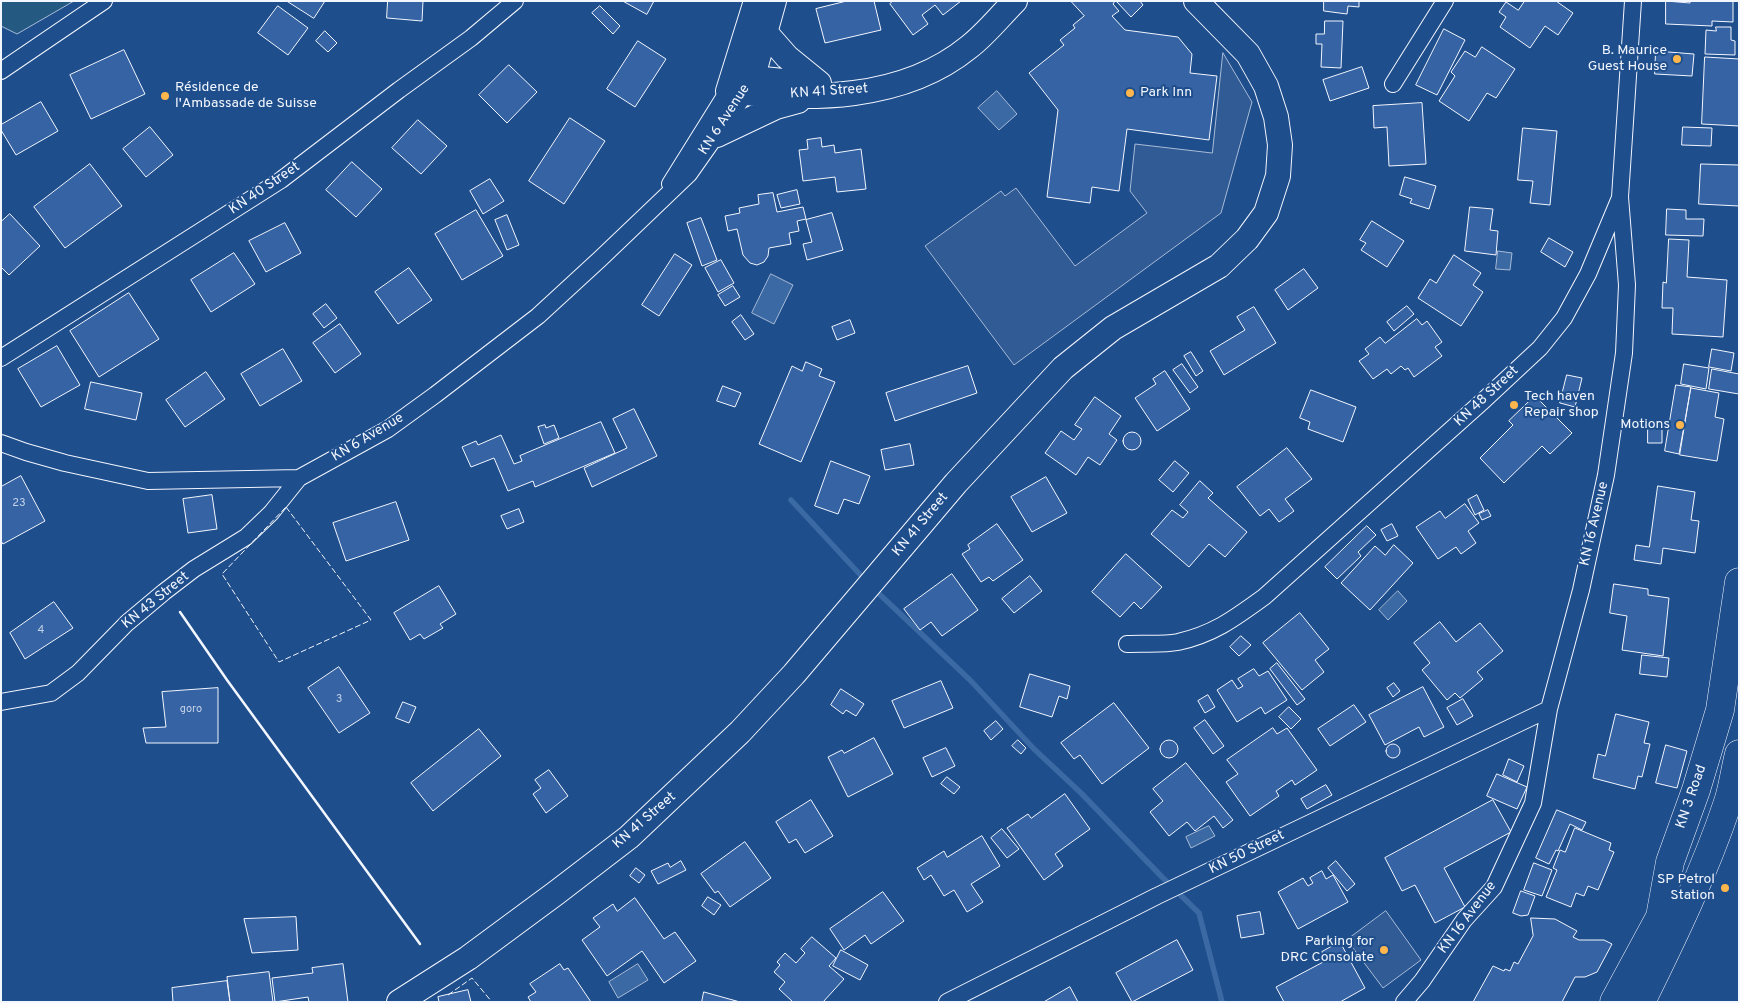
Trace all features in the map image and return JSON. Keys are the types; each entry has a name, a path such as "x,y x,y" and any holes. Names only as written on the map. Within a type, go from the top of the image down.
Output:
{"highway":[{"name":"KN 3 Road","path":"1614,1002 1660,917 1670,862 1696,790 1720,710 1739,582"},
{"path":"1641,1002 1684,916 1729,800 1739,754"}],"main road":[{"name":"KN 6 Avenue","path":"740,84 756,1"},
{"name":"KN 6 Avenue","path":"740,84 765,32 774,1"},
{"name":"KN 41 Street","path":"740,84 787,81 816,90 904,70 926,72 952,59 970,47 1015,1"},
{"name":"KN 41 Street","path":"399,1002 468,958 556,894 629,837 740,732 794,674 956,484 1064,368 1113,328 1219,266 1247,239 1266,213 1278,176 1280,145 1276,118 1266,86 1248,54 1196,1"},
{"path":"717,135 816,90 765,32"}],"street":[{"path":"4,65 104,1"},
{"name":"KN 40 Street","path":"1,358 281,180 471,38 515,1"},
{"path":"1393,84 1445,1"},
{"name":"KN 16 Avenue","path":"1404,1002 1422,981 1464,920 1494,887 1533,803 1548,709 1581,590 1606,475 1624,353 1627,285 1620,197 1633,1"},
{"name":"KN 6 Avenue","path":"1,443 65,463 148,481 299,478 388,429 545,309 689,174 717,135 740,84"},
{"name":"KN 6 Avenue","path":"664,197 680,166 740,84"},
{"name":"KN 48 Street","path":"1127,644 1176,642 1206,634 1228,623 1264,596 1483,402 1540,348 1564,318 1588,274 1620,197"},
{"name":"KN 43 Street","path":"1,702 26,702 51,693 78,673 127,623 164,592 194,569 246,537 271,513 299,478"},
{"path":"1,694 26,702"},
{"name":"KN 50 Street","path":"947,1002 1157,896 1548,709"}],"shaded area":[{"path":"1,1 74,1 17,34 1,26"},
{"path":"1223,53 1252,102 1221,213 1014,365 925,246 1001,191 1005,196 1016,188 1075,266 1147,213 1130,191 1135,144 1212,153"},
{"path":"997,91 1017,114 999,130 978,108"},
{"path":"1498,251 1512,253 1510,270 1496,269"},
{"path":"771,274 793,285 774,324 752,313"},
{"path":"1398,591 1407,601 1388,620 1379,610"},
{"path":"1209,826 1215,836 1191,848 1186,837"},
{"name":"Parking for DRC Consolate","path":"1386,911 1421,960 1383,988 1347,940"},
{"path":"638,964 648,980 618,998 609,982"}],"building":[{"path":"287,1 325,1 314,18"},
{"path":"388,1 423,1 422,21 387,18"},
{"path":"623,1 654,1 647,14"},
{"path":"847,1 874,1 881,30 825,43 816,9"},
{"path":"893,1 961,1 943,15 935,5 922,15 928,24 913,35 890,4"},
{"name":"Park Inn","path":"1071,1 1115,1 1113,4 1119,11 1112,16 1125,30 1178,37 1192,54 1190,73 1217,76 1209,140 1127,129 1119,191 1092,187 1090,203 1047,197 1058,110 1029,73 1064,45 1060,40 1075,28 1073,25 1084,16"},
{"path":"1118,1 1140,1 1143,5 1131,17"},
{"path":"1324,1 1359,1 1359,7 1348,6 1347,14 1324,11"},
{"path":"1525,1 1556,1 1573,13 1558,35 1545,26 1530,48 1500,27 1506,17 1499,12 1506,2 1518,10"},
{"path":"1666,1 1690,3 1690,1 1733,1 1733,22 1712,21 1712,26 1666,24"},
{"path":"278,6 308,28 288,55 258,33"},
{"path":"600,6 620,26 613,34 592,13"},
{"path":"1325,21 1343,21 1341,68 1321,67 1322,44 1316,44 1316,34 1324,34"},
{"path":"1716,27 1731,27 1731,40 1735,41 1735,55 1705,54 1706,30 1716,31"},
{"path":"1444,29 1465,40 1437,95 1416,85"},
{"path":"325,31 337,43 328,52 316,41"},
{"path":"638,41 666,59 635,107 607,89"},
{"path":"1482,47 1515,69 1496,98 1487,93 1469,121 1439,101 1455,76 1451,72 1465,51 1475,57"},
{"path":"124,50 145,94 91,119 70,75"},
{"path":"1656,51 1694,54 1692,76 1655,74"},
{"path":"1705,57 1739,59 1739,126 1702,124"},
{"path":"509,65 537,92 507,123 479,95"},
{"path":"1362,67 1369,88 1330,101 1323,80"},
{"path":"41,102 58,131 16,155 1,130 1,125"},
{"path":"1422,103 1426,164 1389,166 1387,127 1374,128 1373,106"},
{"path":"570,118 605,141 564,204 529,181"},
{"path":"418,120 447,146 421,174 392,148"},
{"path":"150,127 173,155 146,177 123,149"},
{"path":"1683,127 1712,128 1711,146 1682,145"},
{"path":"1523,128 1557,131 1550,205 1530,203 1533,181 1518,180"},
{"path":"821,138 822,147 834,145 835,153 861,149 866,189 837,192 835,177 803,181 799,150 808,149 807,140"},
{"path":"352,162 382,189 356,217 326,190"},
{"path":"90,164 122,206 65,248 34,207"},
{"path":"1701,164 1739,165 1739,206 1699,204"},
{"path":"1405,177 1436,186 1429,209 1410,203 1412,199 1400,195"},
{"path":"490,179 504,201 483,214 470,191"},
{"path":"797,190 800,204 781,208 777,195"},
{"path":"773,193 777,212 803,207 806,219 797,221 799,231 789,233 791,244 769,248 768,256 764,262 757,265 750,263 743,255 737,229 728,231 725,216 740,213 739,208 759,204 758,195"},
{"path":"1470,207 1493,209 1490,230 1498,231 1496,255 1465,251"},
{"path":"1667,209 1686,210 1686,219 1704,219 1703,236 1666,235"},
{"path":"476,210 503,256 462,280 435,234"},
{"path":"832,213 843,250 807,260 803,244 812,242 806,220"},
{"path":"10,214 40,246 9,275 1,267 1,222"},
{"path":"507,215 519,245 507,250 495,220"},
{"path":"701,218 717,260 702,266 687,223"},
{"path":"1372,221 1404,241 1387,267 1361,250 1366,243 1360,240"},
{"path":"285,223 301,253 266,272 249,241"},
{"path":"1549,238 1573,252 1565,267 1541,252"},
{"path":"1669,239 1689,240 1687,277 1727,280 1723,337 1672,334 1673,308 1662,308 1663,282 1666,283"},
{"path":"234,253 255,284 211,312 191,280"},
{"path":"675,254 692,265 659,316 642,305"},
{"path":"1454,255 1481,273 1473,285 1483,292 1461,326 1418,298 1430,279 1436,283"},
{"path":"721,260 734,283 718,292 705,268"},
{"path":"409,268 432,300 398,324 375,292"},
{"path":"1304,269 1318,288 1288,310 1275,290"},
{"path":"733,286 740,297 725,306 718,295"},
{"path":"129,293 159,339 99,377 70,331"},
{"path":"326,304 337,318 324,328 313,314"},
{"path":"1407,306 1414,314 1394,331 1387,322"},
{"path":"1254,307 1276,343 1224,375 1210,351 1245,330 1237,317"},
{"path":"741,315 754,334 745,340 732,322"},
{"path":"1417,319 1422,325 1427,321 1442,342 1435,347 1442,356 1414,377 1408,368 1405,370 1401,366 1391,374 1387,369 1373,379 1359,361 1369,354 1365,349 1380,337 1385,343"},
{"path":"850,320 855,333 837,340 832,327"},
{"path":"340,324 361,354 335,373 313,343"},
{"path":"57,346 80,385 41,407 18,369"},
{"path":"283,349 302,381 260,406 241,374"},
{"path":"1712,349 1734,353 1731,371 1709,367"},
{"path":"1191,352 1203,371 1196,376 1184,356"},
{"path":"806,362 822,369 819,376 835,382 801,462 759,444 792,366 802,371"},
{"path":"1182,364 1198,387 1190,393 1173,370"},
{"path":"1684,364 1709,368 1706,389 1681,384"},
{"path":"968,366 977,393 895,421 886,393"},
{"path":"1712,369 1739,374 1739,394 1709,389"},
{"path":"1165,371 1190,409 1157,431 1135,398 1156,384 1153,379"},
{"path":"206,372 225,399 185,427 166,400"},
{"path":"1567,375 1582,378 1575,407 1560,403"},
{"path":"91,382 142,393 136,420 85,409"},
{"path":"1676,385 1691,387 1679,454 1665,451"},
{"path":"723,386 741,393 735,407 717,401"},
{"path":"1691,388 1719,393 1715,417 1724,419 1717,461 1680,455"},
{"path":"1311,390 1356,407 1343,442 1308,429 1310,422 1300,418"},
{"path":"1535,396 1572,433 1550,454 1542,446 1504,483 1480,458 1513,425 1509,421"},
{"path":"1095,397 1121,416 1109,434 1117,440 1100,465 1088,457 1076,475 1045,453 1061,431 1074,440 1082,429 1075,425"},
{"path":"634,409 657,456 592,487 584,468 627,448 613,419"},
{"path":"601,422 615,453 535,487 533,481 508,491 494,458 471,467 462,447 476,441 478,445 501,435 514,464 522,461 520,456"},
{"path":"545,425 546,428 554,425 559,438 544,444 538,427"},
{"path":"1648,425 1662,425 1662,443 1648,443"},
{"path":"1132,432 1138,435 1141,441 1138,447 1132,450 1126,447 1123,441 1126,435"},
{"path":"910,444 914,465 885,470 881,450"},
{"path":"1287,448 1312,479 1285,499 1294,511 1279,522 1269,509 1260,516 1237,487"},
{"path":"831,461 870,476 859,504 844,499 838,514 815,506"},
{"path":"1175,461 1189,473 1173,492 1159,480"},
{"path":"21,476 45,521 3,544 1,541 1,487"},
{"path":"1046,477 1067,513 1032,532 1011,497"},
{"path":"1200,481 1213,493 1208,498 1247,532 1225,557 1209,544 1189,567 1151,534 1172,510 1183,518 1188,512 1180,505"},
{"path":"1658,486 1695,492 1691,520 1699,521 1695,553 1663,548 1661,564 1634,560 1636,545 1649,547"},
{"path":"212,495 217,529 188,533 183,499"},
{"path":"1477,495 1484,510 1475,515 1468,500"},
{"path":"396,502 409,540 346,561 333,523"},
{"path":"1465,504 1479,523 1468,531 1476,543 1461,554 1456,547 1438,559 1416,527 1440,511 1445,518"},
{"path":"519,509 524,522 507,529 501,516"},
{"path":"1488,510 1491,516 1482,520 1479,514"},
{"path":"997,524 1023,560 993,581 989,577 981,582 962,554 970,549 968,545"},
{"path":"1392,524 1398,536 1387,541 1381,530"},
{"path":"1367,526 1376,535 1358,552 1361,556 1337,579 1325,567"},
{"path":"1394,545 1413,563 1370,610 1341,583 1375,546 1385,555"},
{"path":"1126,554 1162,587 1141,609 1134,602 1120,617 1092,592"},
{"path":"952,574 978,610 942,636 931,622 920,630 904,609"},
{"path":"1030,576 1042,591 1014,613 1002,599"},
{"path":"1614,584 1648,589 1648,595 1669,598 1663,656 1622,650 1627,616 1610,613"},
{"path":"439,586 456,614 440,624 443,628 424,639 420,634 410,640 394,613"},
{"path":"54,602 73,628 25,659 10,633"},
{"path":"1300,613 1329,649 1315,660 1324,672 1302,690 1263,643"},
{"path":"1440,622 1456,642 1480,623 1503,651 1477,672 1483,679 1460,698 1455,693 1447,700 1422,670 1430,663 1414,643"},
{"path":"1241,636 1251,645 1239,656 1230,647"},
{"path":"1642,655 1669,658 1667,677 1640,674"},
{"path":"1277,663 1305,699 1297,705 1270,669"},
{"path":"339,667 370,713 339,733 308,688"},
{"path":"1254,669 1259,676 1268,671 1287,700 1265,714 1261,707 1237,722 1217,690 1232,680 1238,689 1243,686 1238,679"},
{"path":"1030,674 1070,686 1067,699 1059,696 1052,717 1020,707"},
{"path":"941,681 953,708 904,728 892,701"},
{"path":"1394,683 1400,691 1393,697 1387,688"},
{"path":"1423,687 1444,727 1424,737 1419,727 1385,745 1369,715"},
{"path":"218,688 218,743 146,743 143,728 166,727 162,692"},
{"path":"841,689 864,704 856,716 846,710 843,714 831,705"},
{"path":"1208,695 1215,707 1205,713 1198,701"},
{"path":"1463,699 1473,716 1457,725 1447,708"},
{"path":"403,702 416,707 409,723 396,718"},
{"path":"1114,703 1149,748 1102,784 1080,755 1074,759 1061,743"},
{"path":"1354,705 1366,722 1330,746 1318,729"},
{"path":"1289,707 1301,719 1291,729 1279,717"},
{"path":"1616,714 1649,722 1644,743 1650,744 1642,777 1638,776 1635,789 1593,778 1598,754 1605,756"},
{"path":"1205,720 1224,746 1213,754 1194,728"},
{"path":"996,721 1003,729 991,740 984,731"},
{"path":"1273,728 1277,734 1287,728 1317,770 1295,785 1292,780 1276,791 1279,796 1250,816 1226,782 1238,774 1227,760"},
{"path":"479,729 501,756 433,811 411,783"},
{"path":"874,738 893,774 848,797 828,757 842,750 844,753"},
{"path":"1018,740 1026,748 1021,754 1012,746"},
{"path":"1169,740 1175,743 1178,749 1175,755 1169,758 1163,755 1160,749 1163,743"},
{"path":"1390,744 1396,744 1400,751 1396,758 1390,758 1386,754 1386,748"},
{"path":"1666,745 1687,751 1677,788 1656,783"},
{"path":"946,748 955,766 932,777 923,758"},
{"path":"1509,759 1524,766 1517,782 1503,775"},
{"path":"1186,763 1233,820 1223,828 1214,816 1195,831 1187,822 1169,836 1150,812 1163,801 1153,789"},
{"path":"549,770 568,796 546,813 533,794 541,788 535,780"},
{"path":"1497,774 1527,787 1517,809 1487,796"},
{"path":"947,777 960,787 954,794 941,784"},
{"path":"1326,785 1332,795 1307,809 1301,799"},
{"path":"1065,794 1090,829 1055,854 1063,866 1044,880 1007,828 1028,814 1031,818"},
{"path":"811,800 833,836 805,853 796,839 789,843 776,822"},
{"path":"1493,800 1511,832 1444,868 1465,907 1435,923 1415,885 1402,891 1385,858"},
{"path":"1557,810 1586,822 1582,830 1570,824 1558,851 1556,850 1549,864 1536,858"},
{"path":"1575,828 1611,843 1609,850 1614,852 1598,890 1588,886 1584,896 1576,893 1571,907 1546,897 1557,870 1553,868 1560,850 1565,852"},
{"path":"1002,829 1019,849 1007,858 991,838"},
{"path":"982,836 1000,866 971,884 983,902 967,912 954,890 944,896 931,875 924,880 917,868 944,851 947,857"},
{"path":"745,842 771,878 730,907 718,891 715,893 701,874"},
{"path":"681,861 686,870 658,884 651,871 668,863 670,867"},
{"path":"1336,861 1355,884 1347,891 1328,868"},
{"path":"1534,863 1552,870 1542,896 1524,890"},
{"path":"636,868 645,875 639,883 630,876"},
{"path":"1322,871 1326,879 1333,875 1348,902 1298,929 1278,892 1303,878 1308,886 1313,883 1310,878"},
{"path":"1521,891 1535,896 1528,915 1521,916 1513,913"},
{"path":"883,892 904,921 871,944 865,935 844,950 830,929"},
{"path":"708,897 721,905 714,915 702,906"},
{"path":"635,898 664,939 675,932 696,961 664,983 642,951 607,976 582,940 600,927 593,918 613,904 617,911"},
{"path":"1260,912 1264,934 1241,938 1237,916"},
{"path":"296,917 298,950 252,953 244,919"},
{"path":"1531,918 1555,919 1577,931 1573,937 1579,940 1604,940 1612,944 1597,972 1585,977 1575,977 1562,1002 1473,1002 1493,966 1504,971 1505,969 1510,971 1514,962 1518,964 1533,936"},
{"path":"812,937 836,958 829,966 844,979 823,1002 793,1002 779,989 785,982 774,972 780,965 777,962 785,953 796,963 805,953 801,949"},
{"path":"1177,940 1193,970 1132,1002 1116,973"},
{"path":"1340,942 1365,988 1340,1002 1284,1002 1276,987 1327,960 1322,952"},
{"path":"841,950 868,965 860,980 833,966"},
{"path":"343,964 348,1002 309,1002 308,997 275,1002 272,978 313,973 312,968"},
{"path":"560,964 564,970 568,968 591,1002 531,1002 528,997 536,992 530,984"},
{"path":"269,972 273,1002 230,1002 227,977"},
{"path":"227,981 230,1002 173,1002 172,988"},
{"path":"1070,987 1078,1002 1044,1002"},
{"path":"468,990 471,1002 439,1002 438,997"},
{"path":"704,992 740,1002 702,1002"}],"waterway":[{"path":"791,500 866,581"},
{"path":"873,588 971,681 1034,749 1081,793 1199,913 1222,1002"}],"fence":[{"path":"286,507 371,620 279,662 222,574 286,507"},
{"path":"448,995 472,978 492,1002"}],"wall":[{"path":"180,612 227,680 420,944"}],"place":[{"name":"B. Maurice Guest House","path":"1677,59"},
{"name":"Park Inn","path":"1130,93"},
{"name":"Résidence de l'Ambassade de Suisse","path":"165,96"},
{"name":"Tech haven Repair shop","path":"1514,405"},
{"name":"Motions","path":"1680,425"},
{"name":"SP Petrol Station","path":"1725,888"},
{"name":"Parking for DRC Consolate","path":"1384,950"}]}
